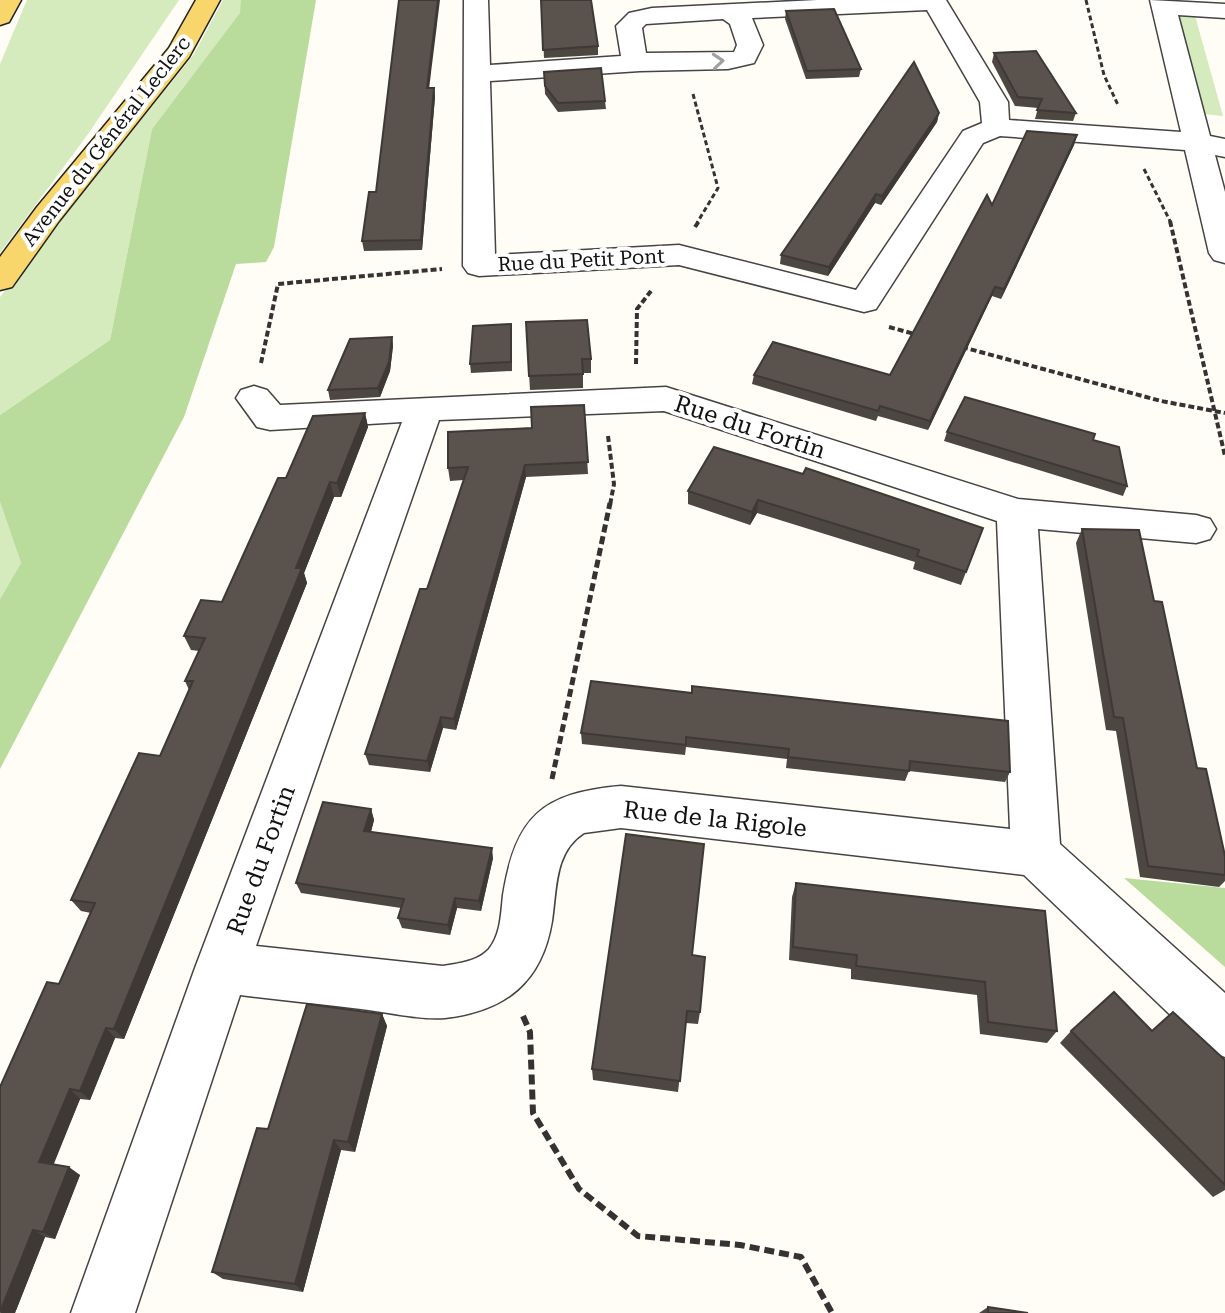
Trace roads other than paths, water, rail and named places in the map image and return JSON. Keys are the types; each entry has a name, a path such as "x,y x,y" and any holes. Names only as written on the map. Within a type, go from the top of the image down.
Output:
{"main road":[{"path":"0,17 9,0"},
{"name":"Avenue du Général Leclerc","path":"0,280 48,214 180,51 208,0"}],"street":[{"name":"Rue du Petit Pont","path":"476,0 479,266 679,255 864,302 973,137 996,127"},
{"path":"640,63 633,55 629,26 638,18 711,11 732,14 935,1 994,102 996,127 1211,145"},
{"path":"1225,11 1163,4 1211,145 1225,253"},
{"path":"476,74 640,63 685,64 745,57 750,45 741,20 732,14"},
{"name":"Rue du Fortin","path":"254,398 270,418 666,399 1017,513 1196,529"},
{"name":"Rue du Fortin","path":"103,1313 222,968 425,409"},
{"path":"1017,513 1036,854 1225,1030"},
{"name":"Rue de la Rigole","path":"222,968 443,992 470,990 514,962 537,859 546,837 563,819 591,810 621,807 1036,854"}]}
